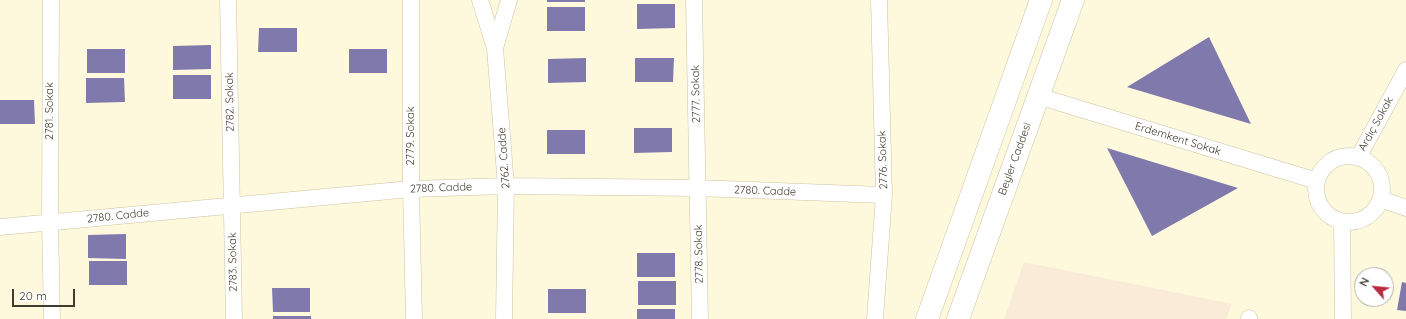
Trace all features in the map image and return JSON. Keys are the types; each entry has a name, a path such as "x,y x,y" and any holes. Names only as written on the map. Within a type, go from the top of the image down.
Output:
{"main road":[{"path":"927,319 1041,0"},
{"name":"Beyler Caddesi","path":"958,319 1073,0"},
{"path":"1009,88 1038,96"}],"street":[{"name":"2781. Sokak","path":"51,0 50,222 52,319"},
{"name":"2782. Sokak","path":"228,0 232,204"},
{"name":"2779. Sokak","path":"411,0 411,189 414,319"},
{"name":"2762. Cadde","path":"480,0 495,48 506,186 504,319"},
{"path":"495,48 509,0"},
{"name":"2777. Sokak","path":"694,0 697,188"},
{"name":"2776. Sokak","path":"875,319 884,195 878,0"},
{"name":"Ardıç Sokak","path":"1358,158 1406,70"},
{"name":"Erdemkent Sokak","path":"1038,96 1317,181"},
{"path":"1342,157 1358,158 1368,162 1378,174 1382,189 1380,199 1376,208 1361,220 1352,223 1342,222 1332,218 1324,211 1318,202 1316,192 1317,181 1321,171 1328,164 1342,157"},
{"name":"2780. Cadde","path":"0,227 232,204 411,189 506,186 697,188 884,195"},
{"name":"2778. Sokak","path":"697,188 700,319"},
{"path":"1380,199 1406,208"},
{"name":"2783. Sokak","path":"232,204 234,319"},
{"path":"1342,222 1343,319"}],"shaded area":[{"path":"1024,262 1232,304 1226,319 1004,319"}],"building":[{"path":"547,0 585,0 585,2 547,2"},
{"path":"637,4 675,4 675,28 637,29"},
{"path":"547,7 585,7 585,31 547,31"},
{"path":"259,28 297,28 297,52 258,52"},
{"path":"1209,37 1251,124 1127,87"},
{"path":"211,45 211,69 173,70 173,46"},
{"path":"87,49 125,49 125,73 87,73"},
{"path":"349,49 387,49 387,73 349,73"},
{"path":"586,58 586,82 548,83 548,59"},
{"path":"635,58 674,58 673,82 635,82"},
{"path":"173,75 211,75 211,99 173,99"},
{"path":"86,78 124,78 125,102 86,103"},
{"path":"0,100 34,100 35,124 0,124"},
{"path":"634,128 672,128 672,152 634,153"},
{"path":"547,130 585,130 585,154 547,154"},
{"path":"1107,148 1238,188 1152,236"},
{"path":"126,234 126,259 88,258 88,235"},
{"path":"637,253 675,253 675,277 637,277"},
{"path":"89,261 127,261 127,285 89,285"},
{"path":"638,281 676,281 676,305 638,305"},
{"path":"1402,282 1406,283 1406,311 1397,310"},
{"path":"272,288 310,288 310,312 273,312"},
{"path":"548,289 586,289 586,313 548,313"},
{"path":"637,309 675,309 675,319 637,319"},
{"path":"273,316 311,316 311,319 273,319"}]}
